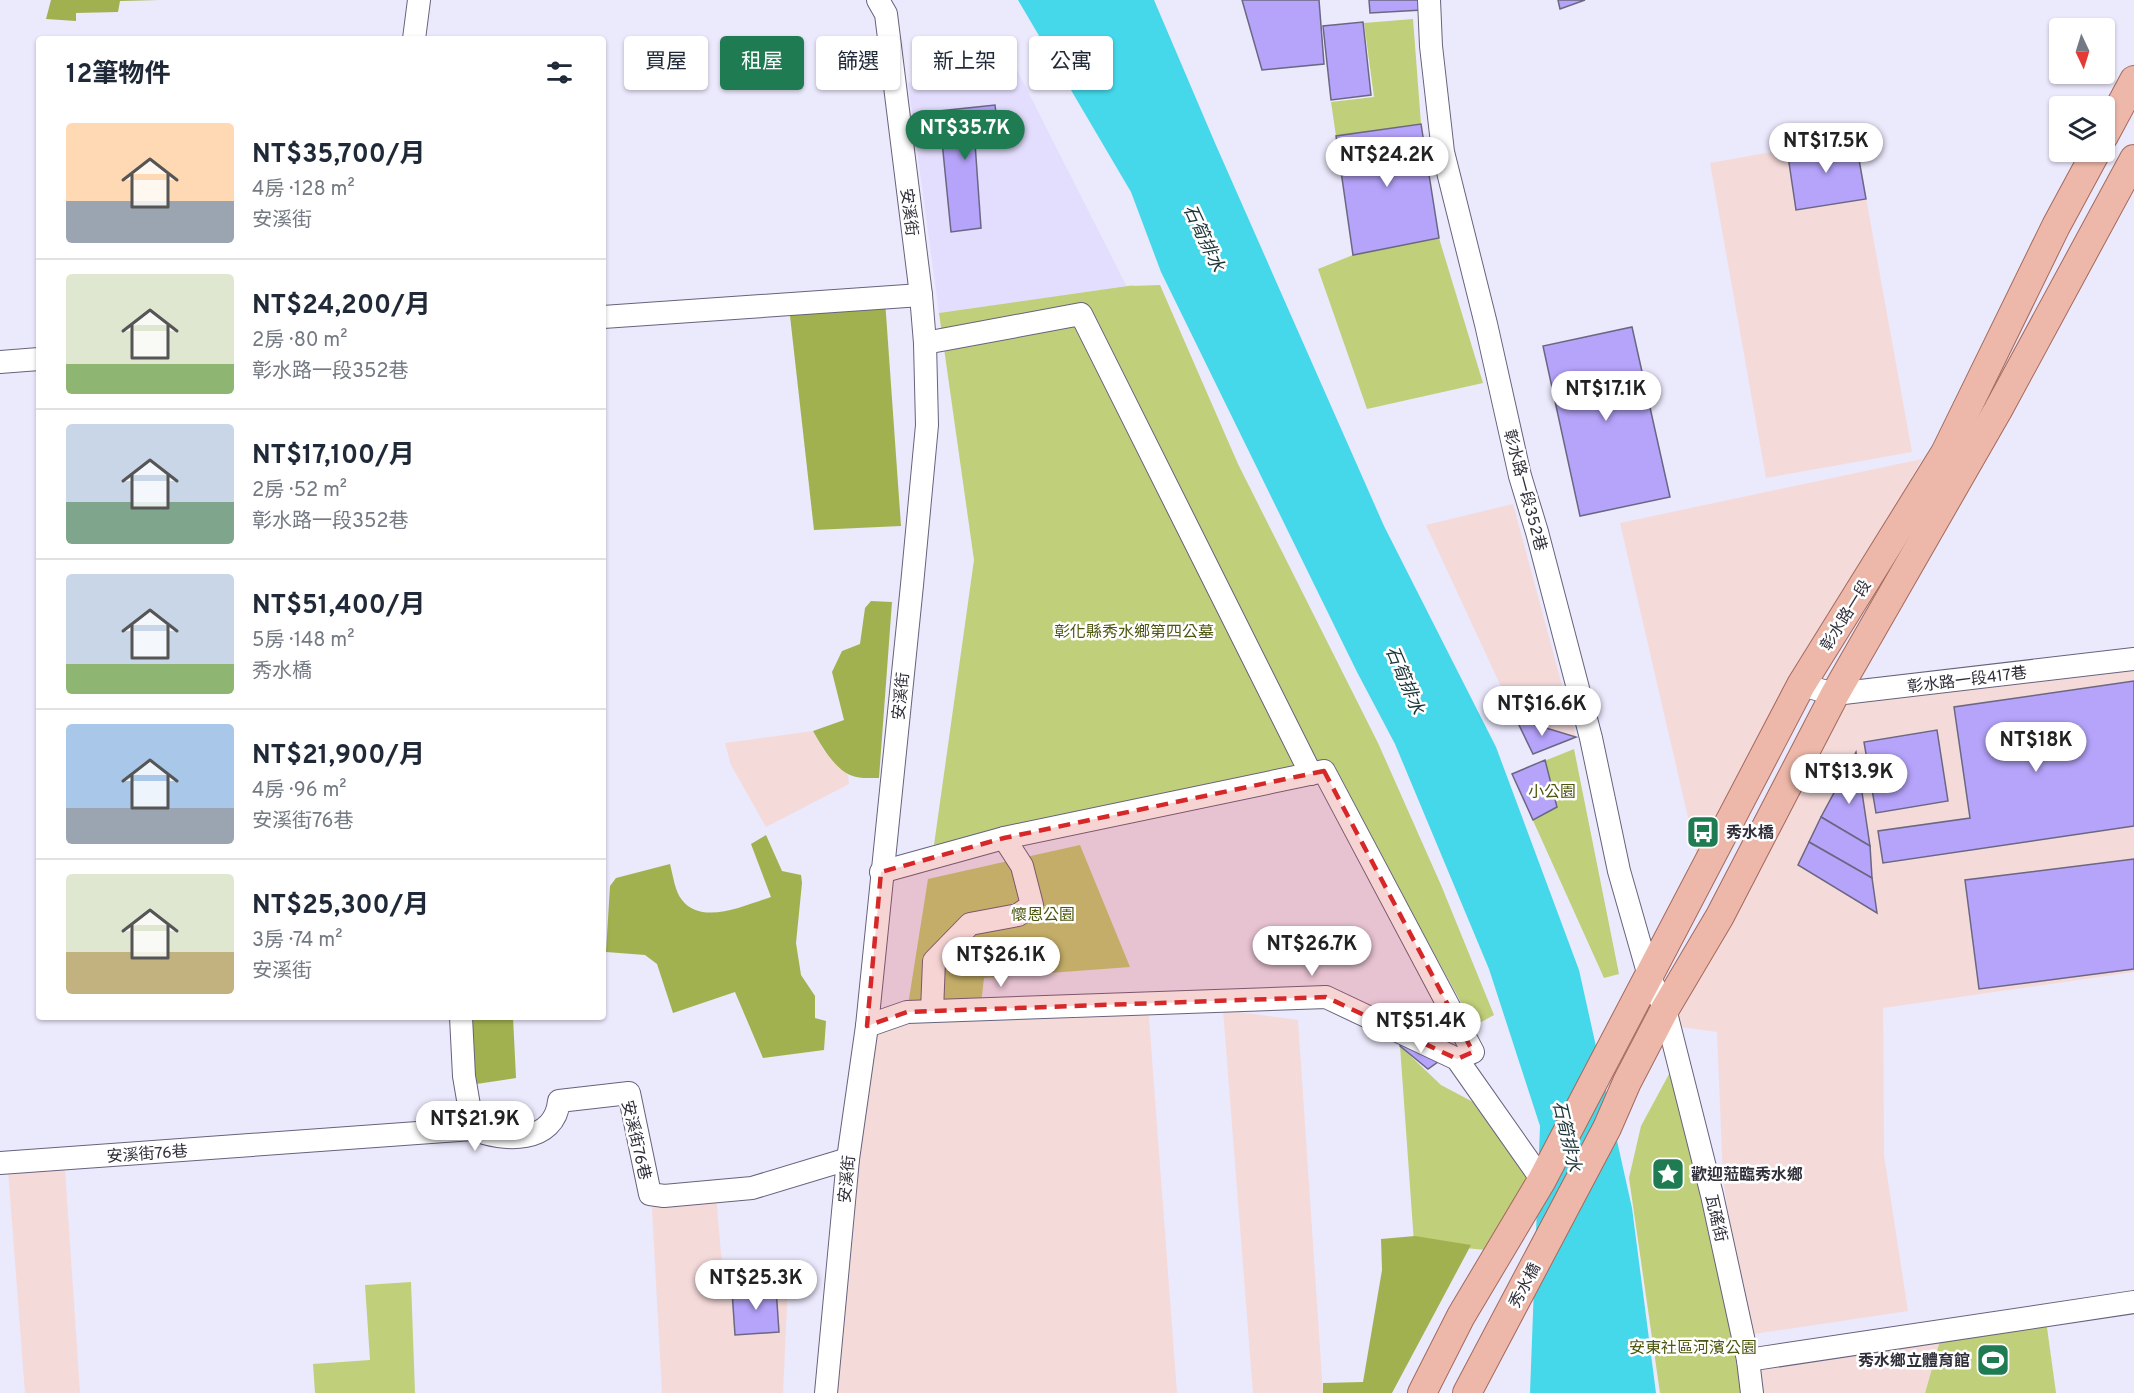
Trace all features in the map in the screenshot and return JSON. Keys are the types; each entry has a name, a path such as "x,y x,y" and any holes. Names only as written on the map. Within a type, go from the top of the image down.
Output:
{"main road":[{"path":"2115,115 2134,80"},
{"name":"彰水路一段","path":"1665,1009 1720,916 1835,694 1998,410 2134,159"},
{"name":"彰水路一段","path":"1542,1180 1801,685 1946,453 2056,226 2091,162"},
{"name":"秀水橋","path":"1467,1393 1607,1128 1627,1082 1665,1009"},
{"path":"1422,1393 1461,1316 1542,1180"}],"street":[{"path":"414,36 419,0"},
{"name":"安溪街","path":"825,1393 848,1159 867,1026 927,424 921,295 886,14 878,0"},
{"name":"彰水路一段352巷","path":"1429,0 1431,46 1443,152 1486,324 1520,476 1591,738 1619,871 1649,976"},
{"path":"606,317 921,295"},
{"path":"925,343 1081,314 1311,774"},
{"path":"0,362 36,359"},
{"name":"彰水路一段417巷","path":"1801,685 1835,694 2134,659"},
{"path":"881,872 1004,838 1324,771 1473,1052 1457,1059"},
{"path":"932,1011 934,961 970,924 1018,915 1032,905 1022,866 1004,838"},
{"name":"瓦磘街","path":"1649,976 1665,1009 1712,1195 1748,1359 1752,1393"},
{"path":"867,1026 907,1012 1326,997 1457,1059 1542,1180"},
{"path":"461,1020 464,1076 473,1129"},
{"name":"安溪街76巷","path":"0,1162 473,1129 490,1136 508,1138 530,1135 543,1130 558,1113 559,1101 629,1093 650,1194 664,1196 752,1188 848,1159"},
{"path":"1748,1359 1804,1353 2134,1302"}],"highlighted area":[{"path":"1324,771 1473,1052 1457,1059 1326,997 907,1012 867,1026 881,872 1004,838"}],"shaded area":[{"path":"1017,70 1127,287 939,313 908,83 912,82 912,90 1017,90"},
{"path":"1855,137 1912,452 1766,478 1710,163"},
{"path":"1922,459 1699,865 1620,523"},
{"path":"1513,504 1576,737 1516,719 1426,525"},
{"path":"2134,656 2134,972 1883,1008 1884,1155 1908,1311 1747,1335 1723,1179 1717,1032 1674,1026 1843,695"},
{"path":"813,731 825,752 848,775 849,784 766,827 731,765 725,743"},
{"path":"1148,1005 1177,1393 828,1393 861,1023"},
{"path":"1223,1010 1298,1020 1323,1393 1253,1393"},
{"path":"64,1154 80,1393 25,1393 7,1157"},
{"path":"715,1182 722,1266 789,1262 783,1393 662,1393 651,1190"},
{"path":"1944,1327 1925,1393 1752,1393 1747,1358"}],"green space":[{"path":"51,0 159,0 120,1 118,12 76,13 76,21 46,19"},
{"path":"1413,19 1421,124 1336,136 1331,102 1374,97 1364,23"},
{"path":"1439,238 1483,383 1367,409 1318,269 1353,255"},
{"name":"彰化縣秀水鄉第四公墓","path":"1135,285 1131,286 1160,285 1238,464 1378,743 1441,885 1494,1015 1474,1026 1329,762 934,845 974,560 939,313"},
{"path":"885,300 901,526 814,530 789,307"},
{"path":"871,601 892,602 879,778 856,777 844,772 828,756 813,731 844,720 832,672 842,651 860,644 865,608"},
{"name":"小公園","path":"1574,749 1619,974 1604,978 1512,774"},
{"path":"766,835 782,871 801,875 796,943 801,975 815,996 815,1018 826,1021 824,1050 763,1058 735,992 673,1013 657,964 645,955 606,952 610,886 616,878 670,864 678,893 691,908 712,913 737,908 771,897 751,844"},
{"name":"懷恩公園","path":"1080,845 1130,967 984,978 981,1004 908,1005 928,879"},
{"path":"453,1020 513,1020 516,1078 463,1086"},
{"path":"1400,1046 1441,1085 1473,1102 1532,1182 1496,1251 1414,1243"},
{"name":"安東社區河濱公園","path":"1682,1050 1742,1393 1660,1393 1629,1178 1641,1126"},
{"path":"1415,1236 1471,1245 1392,1393 1323,1393 1323,1383 1363,1382 1382,1270 1381,1239"},
{"path":"411,1282 415,1393 315,1393 313,1364 370,1360 365,1285"},
{"name":"秀水鄉立體育館","path":"2045,1313 2056,1393 1925,1393 1944,1327"}],"water":[{"name":"石筍排水","path":"1018,0 1154,0 1384,526 1496,747 1579,970 1632,1208 1656,1393 1530,1393 1540,1126 1489,969 1395,744 1357,672 1161,272 1131,192 1071,90 1113,90 1113,36 1039,36"}],"building":[{"path":"1242,0 1319,0 1324,64 1262,70"},
{"path":"1369,0 1422,0 1422,10 1370,13"},
{"path":"1558,0 1585,0 1560,9"},
{"path":"1363,22 1371,95 1331,100 1323,26"},
{"path":"995,105 999,137 975,143 981,228 951,232 939,111"},
{"path":"1421,124 1439,238 1353,255 1336,136"},
{"path":"1855,137 1866,199 1796,210 1787,149"},
{"path":"1632,327 1670,497 1580,516 1543,346"},
{"path":"2134,681 2134,826 1883,863 1878,831 1970,818 1954,707"},
{"path":"1516,719 1576,737 1533,754"},
{"path":"1937,730 1948,801 1876,813 1864,742"},
{"path":"1856,752 1870,846 1821,817"},
{"path":"1545,760 1557,807 1533,820 1512,774"},
{"path":"1821,817 1870,846 1872,878 1809,842"},
{"path":"1809,842 1872,878 1877,913 1798,865"},
{"path":"2134,859 2134,969 1979,989 1965,880"},
{"path":"1407,1040 1442,1059 1428,1069 1400,1046"},
{"path":"776,1288 779,1332 735,1335 732,1291"}],"place":[{"name":"秀水橋","path":"1703,832"},
{"name":"歡迎蒞臨秀水鄉","path":"1668,1174"},
{"name":"秀水鄉立體育館","path":"1993,1360"}]}
